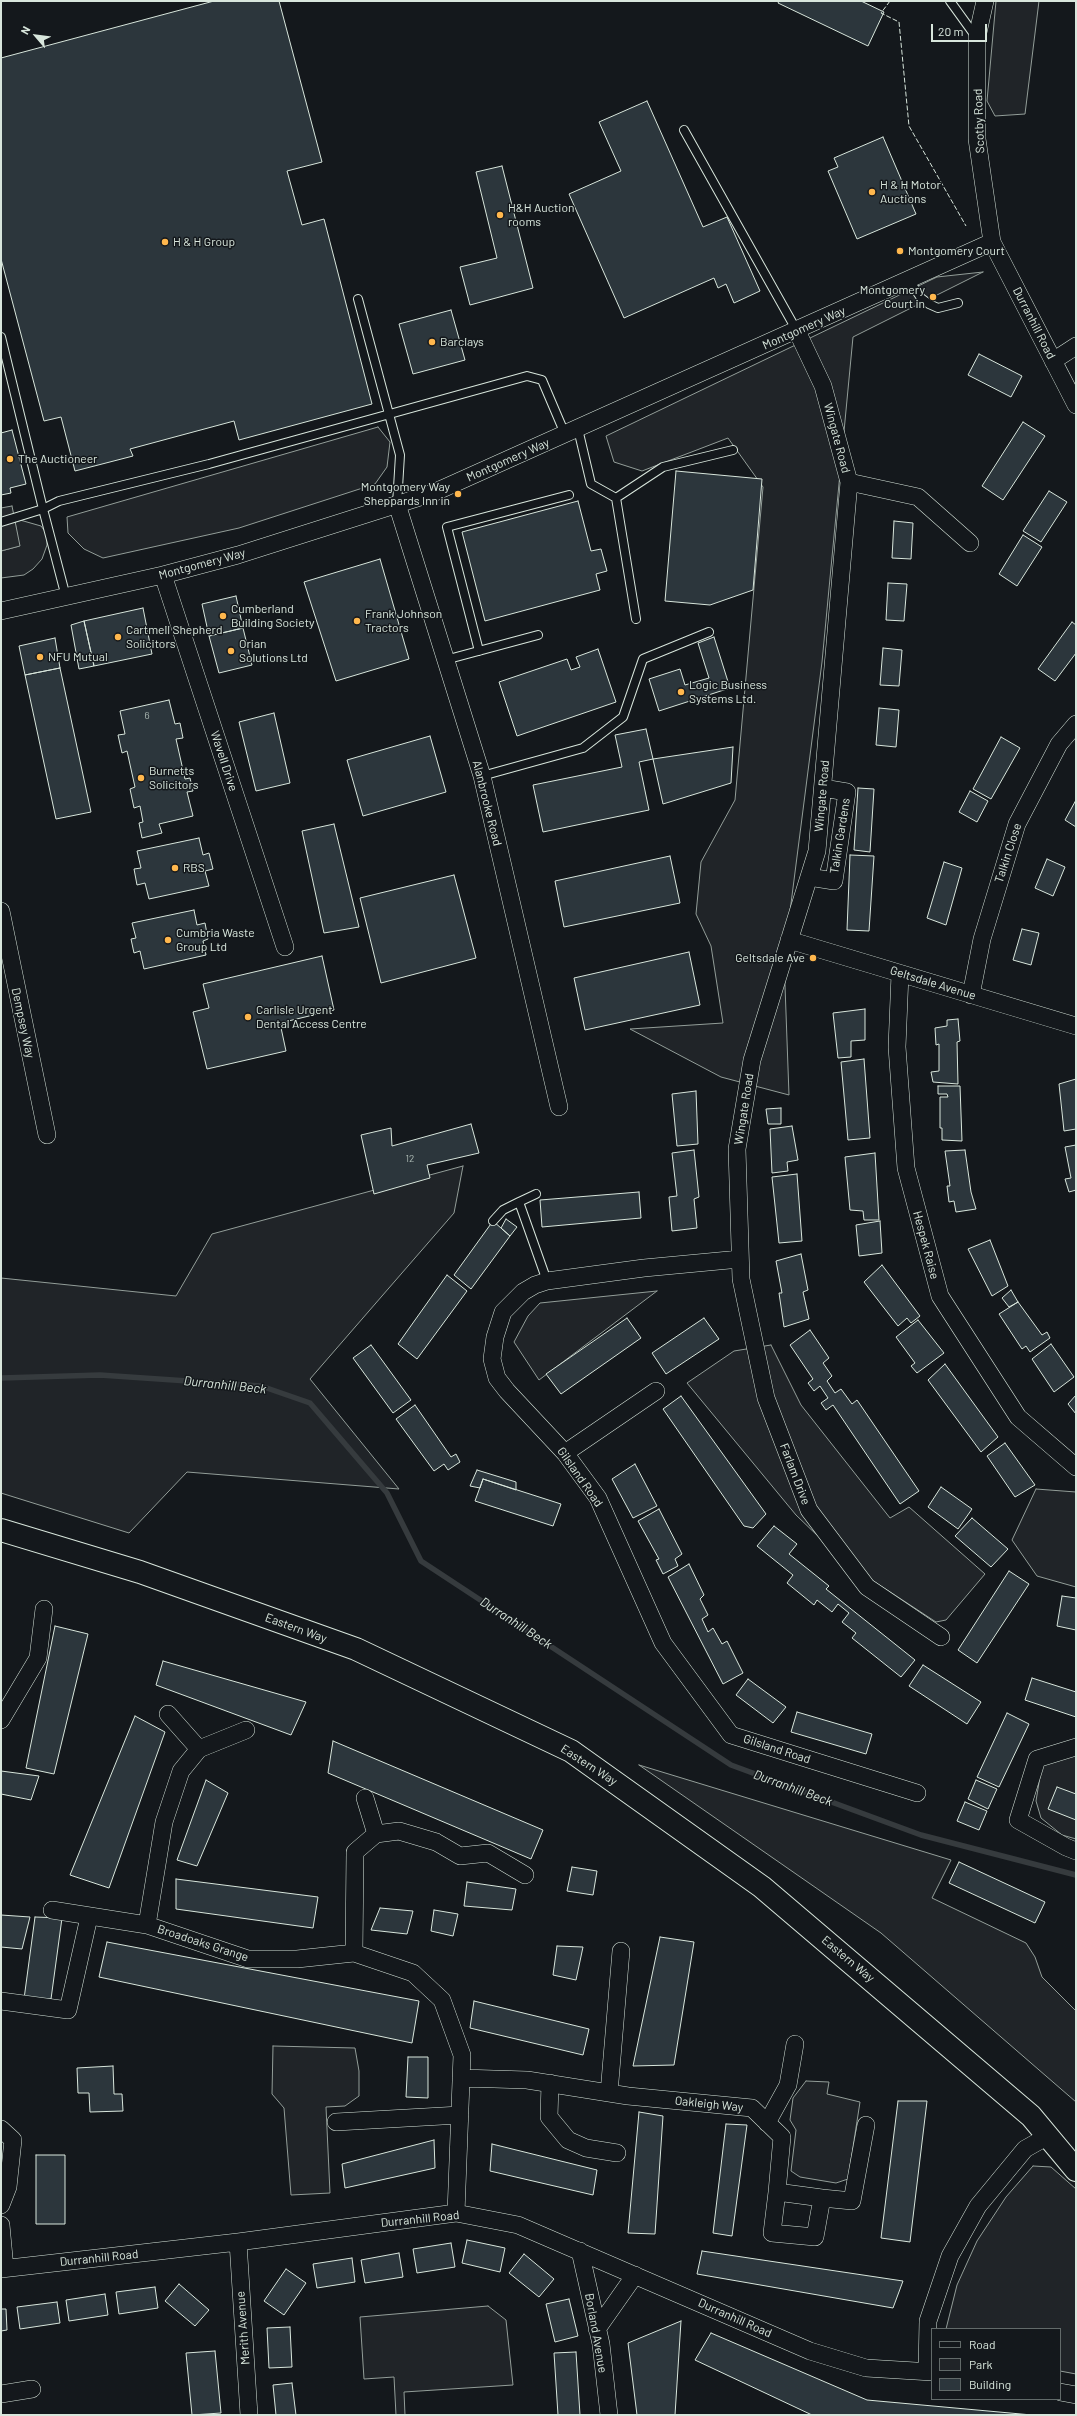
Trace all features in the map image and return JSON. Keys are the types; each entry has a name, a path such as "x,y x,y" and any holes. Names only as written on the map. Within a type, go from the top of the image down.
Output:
{"street":[{"name":"Scotby Road","path":"985,1 977,38 978,139 992,242"},
{"name":"Montgomery Way","path":"1,611 163,575 238,555 433,493 797,331 992,242"},
{"name":"Durranhill Road","path":"992,242 1076,405"},
{"name":"Wingate Road","path":"740,1259 737,1149 752,1060 817,850 849,482 823,386 797,331"},
{"path":"1054,361 1076,346"},
{"path":"849,482 918,497 970,543"},
{"name":"Alanbrooke Road","path":"397,504 482,776 559,1107"},
{"name":"Wavell Drive","path":"163,575 285,947"},
{"name":"Talkin Close","path":"971,995 982,939 1017,824 1059,744 1076,724"},
{"name":"Talkin Gardens","path":"809,877 834,881 847,792 823,788"},
{"name":"Dempsey Way","path":"1,910 47,1135"},
{"name":"Geltsdale Avenue","path":"789,940 1076,1026"},
{"name":"Hespek Raise","path":"900,974 897,1047 906,1168 940,1296 1018,1417 1076,1467"},
{"name":"Gilsland Road","path":"740,1259 644,1268 548,1281 523,1292 503,1312 495,1337 492,1359 497,1378 507,1391 565,1453 598,1498 664,1643 731,1735 917,1794"},
{"name":"Farlam Drive","path":"740,1259 741,1279 766,1398 809,1510 867,1587 941,1637"},
{"path":"565,1453 656,1391"},
{"name":"Eastern Way","path":"1,1530 140,1572 356,1649 571,1751 762,1887 1031,2116 1076,2170"},
{"path":"1,1720 38,1658 44,1609"},
{"path":"168,1714 199,1749"},
{"name":"Broadoaks Grange","path":"147,1925 164,1822 181,1771 199,1749 246,1730"},
{"path":"1076,1747 1037,1759 1018,1820 1076,1851"},
{"path":"365,1798 376,1834"},
{"path":"354,1953 355,1852 376,1834 399,1830 436,1842 460,1856 488,1853 525,1875"},
{"name":"Broadoaks Grange","path":"52,1910 147,1925 248,1959 297,1959 354,1953 413,1973 442,2000 462,2055 456,2213"},
{"path":"1,2002 68,2010 89,1917"},
{"path":"609,2093 621,1951"},
{"path":"767,2123 788,2085 795,2044"},
{"name":"Oakleigh Way","path":"461,2078 527,2080 609,2093 752,2108 782,2137 777,2192"},
{"path":"550,2083 550,2117 568,2140 586,2148 617,2153"},
{"path":"336,2122 460,2115"},
{"path":"822,2198 815,2237 772,2233 777,2192 852,2201 866,2125"},
{"path":"1,2129 13,2140 8,2187 1,2205"},
{"path":"929,2372 928,2321 950,2256 978,2206 1025,2149 1048,2136"},
{"name":"Durranhill Road","path":"3,2268 238,2242 456,2213 518,2225 810,2351 866,2368 929,2372"},
{"path":"1,2225 3,2268"},
{"name":"Merith Avenue","path":"238,2242 249,2415"},
{"name":"Borland Avenue","path":"580,2251 597,2328 609,2415"},
{"path":"597,2328 635,2275"},
{"path":"1,2394 32,2389"},
{"path":"1061,2392 1076,2395"}],"lane":[{"path":"950,1 977,38"},
{"path":"684,130 797,331"},
{"path":"909,280 921,298 929,304 938,308 958,303"},
{"path":"358,299 400,455 397,504"},
{"path":"1,337 66,596"},
{"path":"1,522 43,509 59,501 209,464 527,376 542,380 572,432 591,484 616,498"},
{"path":"616,498 663,467 733,450"},
{"path":"479,651 447,527 570,495"},
{"path":"616,498 636,618"},
{"path":"482,776 583,748 623,718 643,659 709,632"},
{"path":"445,660 538,635"},
{"path":"493,1221 503,1210 536,1194"},
{"path":"519,1202 548,1281"}],"green space":[{"path":"996,1 1039,1 1025,114 995,116 987,101"},
{"path":"983,272 853,337 822,662 784,958 789,1095 721,1077 630,1029 723,1023 711,946 696,914 701,862 735,800 763,487 728,438 642,471 614,462 606,436 937,277"},
{"path":"378,427 390,442 387,467 375,484 239,528 103,558 84,549 68,533 67,517"},
{"path":"20,520 41,526 47,534 47,545 42,559 33,569 24,575 1,578 1,551 19,546 15,522"},
{"path":"463,1166 454,1213 310,1379 399,1489 187,1472 129,1533 1,1493 1,1278 176,1296 212,1234"},
{"path":"657,1291 539,1380 514,1342 528,1316 540,1303"},
{"path":"771,1345 801,1405 890,1518 909,1507 985,1574 946,1620 936,1622 846,1563 796,1515 687,1383 734,1351"},
{"path":"1036,1489 1076,1492 1076,1587 1037,1576 1012,1540"},
{"path":"1076,1749 1076,1839 1062,1835 1041,1818 1036,1801 1043,1758"},
{"path":"639,1765 951,1860 932,1898 1026,1943 1035,1957 1042,1977 1076,2011 1076,2102 881,1933"},
{"path":"273,2046 355,2048 359,2071 359,2096 345,2106 326,2107 330,2193 291,2195 284,2108 272,2094"},
{"path":"806,2081 829,2082 827,2094 860,2102 848,2179 836,2183 800,2177 791,2171 796,2130 790,2120 793,2098"},
{"path":"1033,2166 1051,2167 1076,2189 1076,2374 1061,2371 1061,2328 946,2328 957,2285 977,2241 1006,2197"},
{"path":"488,2306 506,2320 513,2385 404,2392 405,2415 396,2415 394,2377 364,2379 360,2317"}],"shaded area":[{"path":"12,506 20,546 1,551 1,508"}],"building":[{"name":"H & H Group","path":"214,1 279,1 322,162 287,171 302,225 324,219 372,404 239,440 234,421 130,449 133,456 75,471 61,417 44,421 1,259 1,58"},
{"path":"779,1 861,1 884,12 868,46 778,3"},
{"path":"647,101 703,227 727,217 760,291 734,303 726,284 718,288 714,278 624,318 569,194 621,171 599,122"},
{"name":"H & H Motor Auctions","path":"883,137 916,214 857,239 828,171 838,167 834,158"},
{"name":"H&H Auction rooms","path":"502,166 533,288 470,305 460,267 497,258 476,172"},
{"name":"Barclays","path":"451,310 465,360 413,374 399,324"},
{"path":"979,354 1022,376 1011,397 968,375"},
{"path":"1023,422 1045,436 1003,500 982,486"},
{"name":"The Auctioneer","path":"12,430 26,484 10,488 11,493 1,495 1,433"},
{"path":"676,471 762,479 753,590 710,605 665,601"},
{"path":"1049,491 1067,502 1041,542 1023,531"},
{"path":"578,501 591,551 601,549 607,571 596,574 600,590 485,621 462,532"},
{"path":"894,521 913,523 911,559 892,558"},
{"path":"1023,535 1042,547 1017,586 999,574"},
{"name":"Frank Johnson Tractors","path":"380,559 409,659 336,681 304,582"},
{"path":"888,583 907,584 904,621 886,620"},
{"name":"Cumberland Building Society","path":"236,596 243,628 209,636 202,604"},
{"name":"Cartmell Shepherd Solicitors","path":"143,608 152,654 94,666 84,621"},
{"path":"84,621 94,666 79,669 71,625"},
{"path":"1072,622 1076,625 1076,653 1055,681 1038,669"},
{"name":"Orian Solutions Ltd","path":"243,628 252,665 219,673 209,636"},
{"path":"714,637 730,688 659,711 649,679 680,669 685,685 709,678 698,643"},
{"name":"NFU Mutual","path":"55,638 60,668 25,675 19,646"},
{"path":"883,648 902,650 899,686 880,685"},
{"path":"598,649 616,702 517,736 499,682 567,659 571,670 580,667 576,657"},
{"path":"60,668 91,812 56,819 25,675"},
{"path":"169,700 175,724 180,723 183,738 176,739 185,779 190,778 193,791 187,792 193,816 159,824 162,833 142,838 139,823 143,822 140,806 134,808 130,789 135,787 127,751 122,753 118,735 125,734 120,711"},
{"path":"879,708 899,710 896,747 876,745"},
{"path":"274,713 290,783 256,791 239,722"},
{"path":"646,729 653,759 639,762 649,810 543,832 533,785 622,767 615,735"},
{"path":"430,736 446,792 363,816 347,760"},
{"path":"1001,737 1020,748 991,799 973,789"},
{"path":"733,747 731,783 663,804 653,759"},
{"path":"858,788 874,789 870,852 854,850"},
{"path":"970,791 988,801 977,822 959,812"},
{"path":"1076,800 1076,827 1065,820"},
{"path":"334,824 359,927 324,933 302,831"},
{"name":"RBS","path":"199,838 203,855 209,853 213,869 205,871 209,886 149,899 145,883 137,885 134,869 141,868 137,851"},
{"path":"850,855 874,856 869,931 847,930"},
{"path":"670,856 680,903 564,927 555,881"},
{"path":"1047,859 1065,867 1053,896 1035,888"},
{"path":"944,862 962,868 946,925 927,918"},
{"path":"454,875 476,958 381,983 360,898"},
{"name":"Cumbria Waste Group Ltd","path":"194,910 197,925 205,923 208,939 203,941 206,955 144,969 140,951 134,953 131,939 136,938 132,923"},
{"path":"1022,929 1039,933 1031,965 1013,960"},
{"path":"689,952 700,1005 585,1030 574,978"},
{"name":"Carlisle Urgent Dental Access Centre","path":"322,956 334,1010 280,1023 286,1051 207,1069 193,1012 209,1008 203,984"},
{"path":"865,1009 865,1040 851,1041 851,1057 838,1058 833,1013"},
{"path":"958,1019 960,1041 957,1042 958,1084 933,1082 931,1072 939,1071 939,1044 936,1045 935,1028 947,1026 947,1020"},
{"path":"864,1059 870,1138 848,1140 841,1062"},
{"path":"1076,1079 1076,1129 1064,1131 1059,1084"},
{"path":"938,1086 960,1086 962,1141 942,1140 942,1128 940,1128 940,1097 948,1097 947,1094 938,1094"},
{"path":"696,1091 698,1144 677,1146 672,1094"},
{"path":"781,1108 781,1124 768,1124 766,1109"},
{"path":"471,1124 479,1153 427,1165 430,1178 374,1194 361,1135 391,1128 392,1146"},
{"path":"792,1126 798,1160 787,1162 788,1171 772,1173 770,1129"},
{"path":"1076,1145 1076,1190 1069,1192 1065,1179 1071,1178 1065,1147"},
{"path":"694,1150 699,1197 694,1199 697,1228 672,1231 669,1197 677,1196 672,1153"},
{"path":"965,1150 971,1192 976,1209 956,1212 954,1201 949,1202 947,1186 950,1186 945,1151"},
{"path":"875,1153 879,1220 864,1220 863,1211 850,1210 845,1157"},
{"path":"797,1174 802,1241 779,1243 772,1177"},
{"path":"639,1192 641,1218 542,1227 540,1200"},
{"path":"506,1219 517,1227 510,1236 501,1228"},
{"path":"493,1221 510,1236 471,1289 454,1275"},
{"path":"880,1221 882,1253 859,1256 856,1225"},
{"path":"990,1240 1008,1286 992,1296 968,1249"},
{"path":"801,1254 808,1290 803,1292 809,1319 784,1327 779,1293 782,1293 776,1261"},
{"path":"882,1265 920,1316 911,1323 907,1318 898,1326 864,1282"},
{"path":"447,1275 467,1291 417,1359 398,1344"},
{"path":"1011,1290 1018,1302 1009,1307 1002,1298"},
{"path":"1018,1302 1042,1335 1047,1332 1050,1338 1030,1352 1026,1346 1022,1349 999,1314"},
{"path":"627,1318 641,1338 561,1394 546,1374"},
{"path":"704,1318 719,1339 666,1374 652,1353"},
{"path":"918,1320 944,1353 917,1373 911,1366 915,1363 896,1337"},
{"path":"810,1330 829,1358 823,1363 832,1376 827,1381 835,1393 841,1389 852,1404 857,1400 919,1491 900,1504 833,1405 826,1410 821,1403 828,1398 820,1386 814,1391 808,1383 813,1379 790,1345"},
{"path":"1051,1344 1074,1377 1054,1392 1032,1359"},
{"path":"371,1345 411,1400 393,1413 353,1358"},
{"path":"945,1364 998,1437 981,1452 928,1380"},
{"path":"1076,1395 1076,1414 1068,1404"},
{"path":"681,1396 766,1514 753,1528 744,1526 663,1409"},
{"path":"415,1405 451,1457 456,1454 460,1462 448,1470 444,1464 434,1471 396,1419"},
{"path":"1005,1443 1035,1485 1015,1497 987,1456"},
{"path":"635,1464 657,1506 633,1518 612,1479"},
{"path":"477,1470 516,1482 516,1490 483,1479 480,1488 470,1486"},
{"path":"483,1479 561,1504 553,1526 475,1501"},
{"path":"941,1487 972,1509 958,1529 928,1507"},
{"path":"659,1509 682,1554 675,1559 678,1566 663,1574 656,1560 659,1559 638,1521"},
{"path":"972,1518 1008,1549 991,1567 955,1536"},
{"path":"774,1526 797,1544 789,1554 829,1586 826,1589 915,1660 901,1677 852,1638 856,1633 842,1622 849,1613 838,1604 832,1612 817,1600 814,1605 787,1583 793,1575 757,1546"},
{"path":"689,1564 704,1595 700,1599 708,1615 702,1619 708,1632 713,1628 722,1644 727,1641 743,1673 723,1684 668,1577"},
{"path":"1009,1571 1029,1584 977,1663 958,1650"},
{"path":"1062,1596 1076,1598 1076,1630 1057,1626"},
{"path":"55,1626 88,1634 54,1774 26,1768"},
{"path":"163,1661 306,1702 291,1735 156,1685"},
{"path":"923,1665 981,1702 967,1724 909,1686"},
{"path":"1032,1678 1076,1692 1076,1717 1025,1700"},
{"path":"748,1679 786,1707 773,1723 736,1695"},
{"path":"797,1712 872,1734 866,1754 791,1732"},
{"path":"1007,1713 1029,1724 999,1787 977,1777"},
{"path":"135,1716 165,1732 109,1888 70,1875"},
{"path":"333,1741 543,1830 531,1859 328,1773"},
{"path":"1,1771 39,1776 31,1800 1,1794"},
{"path":"206,1780 228,1793 197,1866 177,1860"},
{"path":"976,1780 997,1789 988,1809 968,1799"},
{"path":"1057,1787 1076,1794 1076,1820 1048,1809"},
{"path":"965,1802 987,1811 979,1830 957,1821"},
{"path":"959,1862 1045,1902 1035,1923 949,1883"},
{"path":"572,1867 597,1871 593,1895 567,1891"},
{"path":"176,1879 318,1897 313,1928 176,1909"},
{"path":"467,1882 516,1889 512,1910 464,1906"},
{"path":"380,1908 413,1911 407,1934 371,1930"},
{"path":"434,1910 458,1914 453,1936 431,1931"},
{"path":"1,1915 30,1917 22,1949 1,1947"},
{"path":"35,1917 62,1918 51,1999 24,1999"},
{"path":"660,1937 694,1942 674,2065 633,2066"},
{"path":"107,1942 419,2001 412,2043 99,1977"},
{"path":"557,1946 583,1947 576,1980 553,1975"},
{"path":"474,2001 589,2029 583,2055 470,2028"},
{"path":"408,2057 428,2057 428,2098 406,2097"},
{"path":"113,2066 114,2094 122,2094 123,2111 90,2112 89,2093 78,2093 77,2068"},
{"path":"898,2101 927,2101 910,2242 881,2238"},
{"path":"639,2112 663,2116 655,2234 628,2233"},
{"path":"726,2124 747,2125 732,2236 713,2233"},
{"path":"434,2140 435,2168 345,2188 342,2164"},
{"path":"492,2144 597,2170 593,2195 490,2171"},
{"path":"36,2155 65,2155 65,2224 36,2224"},
{"path":"467,2240 505,2248 500,2272 462,2263"},
{"path":"451,2243 455,2267 417,2273 413,2249"},
{"path":"702,2251 903,2281 893,2308 697,2274"},
{"path":"399,2253 403,2277 365,2283 361,2260"},
{"path":"524,2254 554,2279 539,2297 509,2273"},
{"path":"352,2258 355,2282 317,2288 313,2264"},
{"path":"286,2269 306,2283 284,2315 264,2301"},
{"path":"179,2284 209,2310 195,2326 165,2301"},
{"path":"155,2287 158,2308 119,2314 116,2292"},
{"path":"105,2294 108,2315 69,2321 66,2300"},
{"path":"569,2299 578,2336 555,2342 546,2304"},
{"path":"57,2302 60,2323 20,2329 17,2307"},
{"path":"1,2309 6,2309 7,2330 1,2331"},
{"path":"681,2321 675,2415 637,2415 628,2343"},
{"path":"290,2327 292,2367 269,2368 267,2328"},
{"path":"711,2333 867,2400 1032,2415 812,2415 695,2360"},
{"path":"215,2351 221,2413 192,2415 186,2353"},
{"path":"576,2352 580,2415 558,2415 554,2353"},
{"path":"292,2383 296,2415 276,2415 273,2385"}],"waterway":[{"name":"Durranhill Beck","path":"1,1378 100,1375 261,1386 310,1403 387,1493 421,1561 731,1765 921,1835 1076,1875"}],"fence":[{"path":"890,1 881,13 899,22 909,126 966,226"}],"place":[{"name":"H & H Motor Auctions","path":"872,192"},
{"name":"H&H Auction rooms","path":"500,215"},
{"name":"H & H Group","path":"165,242"},
{"name":"Montgomery Court","path":"900,251"},
{"name":"Montgomery Court in","path":"933,297"},
{"name":"Barclays","path":"432,342"},
{"name":"The Auctioneer","path":"10,459"},
{"name":"Montgomery Way Sheppards Inn in","path":"458,494"},
{"name":"Cumberland Building Society","path":"223,616"},
{"name":"Frank Johnson Tractors","path":"357,621"},
{"name":"Cartmell Shepherd Solicitors","path":"118,637"},
{"name":"Orian Solutions Ltd","path":"231,651"},
{"name":"NFU Mutual","path":"40,657"},
{"name":"Logic Business Systems Ltd.","path":"681,692"},
{"name":"Burnetts Solicitors","path":"141,778"},
{"name":"RBS","path":"175,868"},
{"name":"Cumbria Waste Group Ltd","path":"168,940"},
{"name":"Geltsdale Ave","path":"813,958"},
{"name":"Carlisle Urgent Dental Access Centre","path":"248,1017"}]}
